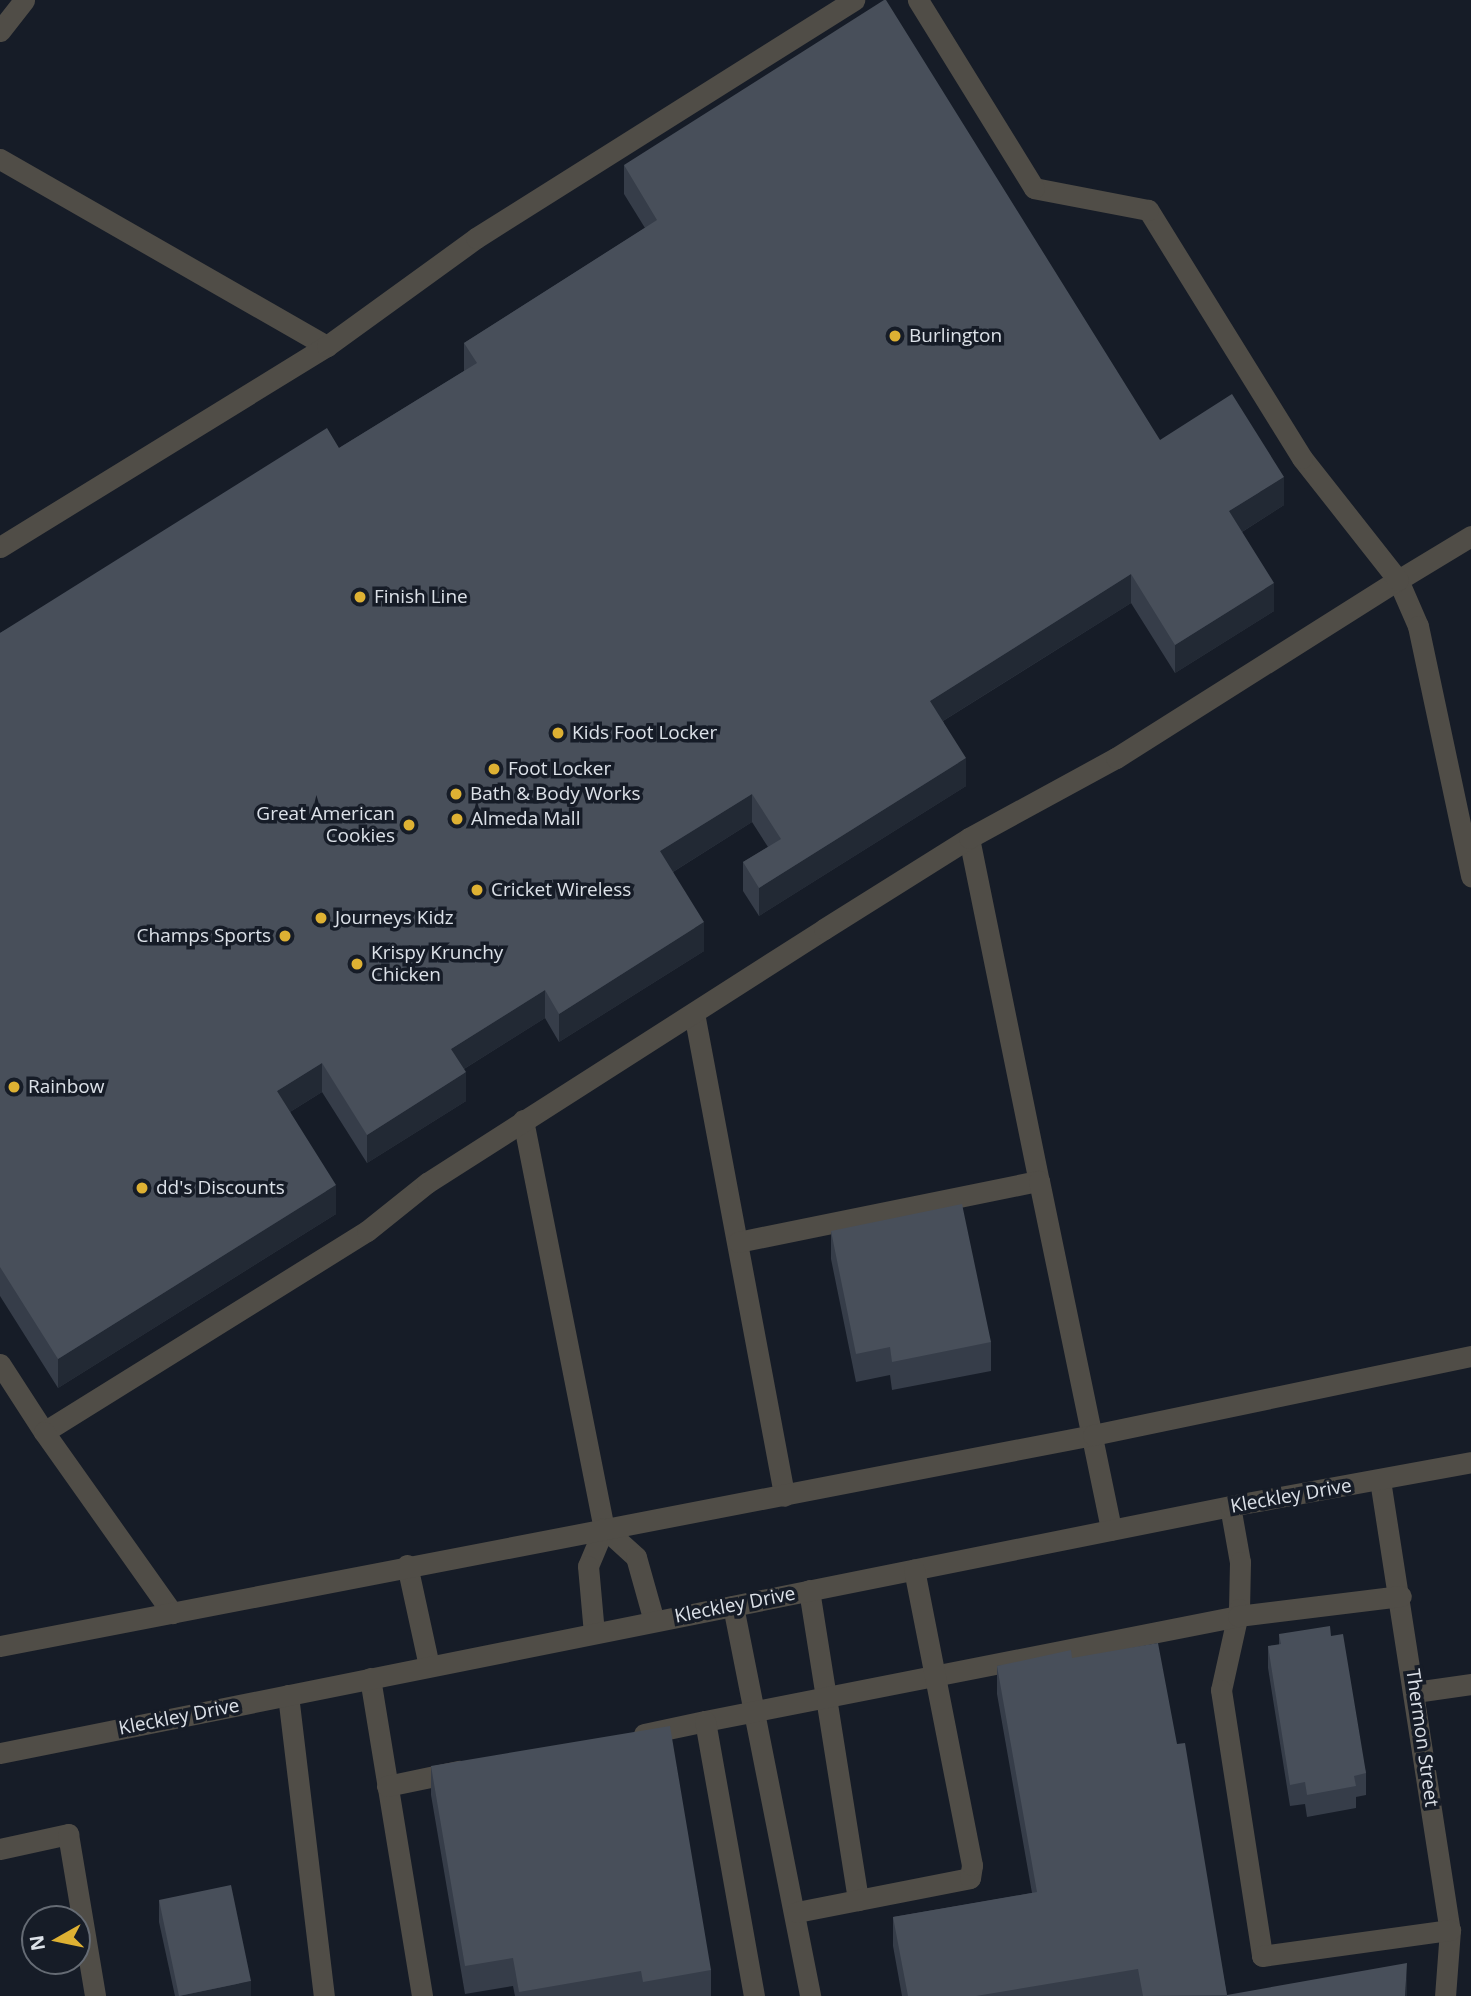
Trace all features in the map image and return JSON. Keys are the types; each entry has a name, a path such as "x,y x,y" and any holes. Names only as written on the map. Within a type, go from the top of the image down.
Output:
{"street":[{"path":"0,31 24,0"},
{"path":"2,543 327,346 477,238 854,0"},
{"path":"918,0 1034,188 1148,210 1302,458 1398,580 1418,626 1471,876"},
{"path":"0,159 327,346"},
{"path":"44,1432 367,1231 427,1182 970,838 1116,758 1471,536"},
{"path":"970,838 1111,1530"},
{"path":"694,1013 783,1496"},
{"path":"523,1120 604,1528 588,1566 594,1633"},
{"path":"738,1242 1039,1181"},
{"path":"0,1646 407,1565 783,1496 1093,1435 1471,1356"},
{"path":"0,1364 44,1432 172,1613"},
{"name":"Kleckley Drive","path":"0,1753 1230,1506 1471,1462"},
{"name":"Thermon Street","path":"1380,1480 1401,1596 1450,1930 1445,1996"},
{"path":"1230,1506 1240,1562 1238,1616 1221,1690 1262,1956 1450,1930"},
{"path":"604,1528 635,1557 654,1621"},
{"path":"407,1565 429,1666"},
{"path":"797,1912 970,1878 972,1865 914,1570"},
{"path":"809,1590 858,1900"},
{"path":"626,1738 755,1710 827,1699 1238,1616 1401,1596"},
{"path":"733,1606 797,1912 810,1996"},
{"path":"370,1678 422,1996"},
{"path":"1415,1692 1471,1684"},
{"path":"288,1695 324,1996"},
{"path":"705,1721 754,1996"},
{"path":"387,1786 480,1767"},
{"path":"0,1849 68,1834 95,1996"}],"building":[{"name":"Almeda Mall","path":"884,0 1160,440 1232,394 1284,477 1229,511 1274,583 1175,645 1131,574 930,701 966,758 759,888 743,862 781,839 752,794 660,851 704,922 559,1014 545,990 451,1049 466,1072 367,1135 322,1063 277,1091 336,1185 58,1359 0,1267 0,633 327,428 339,448 477,363 464,343 657,220 624,165"},
{"path":"962,1204 991,1342 892,1362 890,1347 856,1354 831,1231"},
{"path":"1330,1626 1331,1636 1343,1634 1366,1773 1354,1776 1356,1786 1307,1795 1305,1782 1290,1785 1268,1646 1281,1644 1279,1634"},
{"path":"1158,1643 1177,1744 1185,1743 1227,1995 1143,1996 1138,1969 976,1996 908,1996 893,1917 1037,1892 997,1666 1071,1650 1072,1658"},
{"path":"670,1726 711,1970 643,1982 641,1971 519,1992 513,1958 465,1966 431,1766"},
{"path":"231,1885 251,1981 179,1996 159,1900"},
{"path":"1407,1963 1405,1996 1227,1996 1227,1995"}],"place":[{"name":"Burlington","path":"895,336"},
{"name":"Finish Line","path":"360,597"},
{"name":"Kids Foot Locker","path":"558,733"},
{"name":"Foot Locker","path":"494,769"},
{"name":"Bath & Body Works","path":"456,794"},
{"name":"Almeda Mall","path":"457,819"},
{"name":"Great American Cookies","path":"409,825"},
{"name":"Cricket Wireless","path":"477,890"},
{"name":"Journeys Kidz","path":"321,918"},
{"name":"Champs Sports","path":"285,936"},
{"name":"Krispy Krunchy Chicken","path":"357,964"},
{"name":"Rainbow","path":"14,1087"},
{"name":"dd's Discounts","path":"142,1188"}]}
